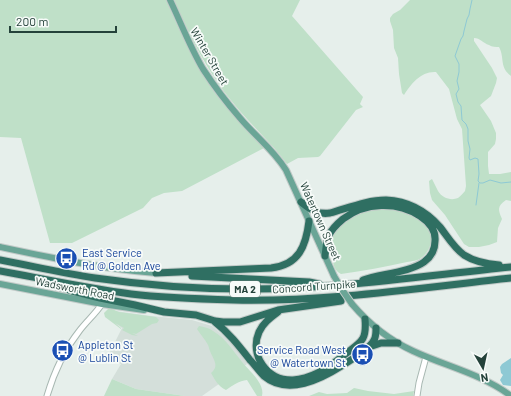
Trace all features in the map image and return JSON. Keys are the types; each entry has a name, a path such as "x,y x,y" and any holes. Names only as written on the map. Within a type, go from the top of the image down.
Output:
{"highway":[{"path":"301,202 312,211 322,214 375,201 403,203 419,209 430,217 457,248 468,257 475,261 484,263 511,266"},
{"path":"325,256 328,239 334,228 346,217 364,209 375,206 397,207 417,214 430,224 434,234 435,244 428,259 411,268 373,276 350,284"},
{"path":"156,273 271,268 282,266 294,258 303,248 310,221"},
{"name":"Concord Turnpike","path":"0,260 90,277 166,286 243,289 333,286"},
{"name":"Concord Turnpike","path":"350,284 511,266"},
{"name":"Concord Turnpike","path":"0,271 118,292 152,296 235,300 325,298 511,278"},
{"path":"156,273 309,282 333,286"},
{"path":"30,276 72,291 100,298 164,312 193,315 223,322 238,322 280,310 347,300 369,294"},
{"name":"MA 2","path":"333,286 350,284"},
{"path":"280,310 269,318 261,328 257,338 257,351 260,362 267,371 277,378 287,380 299,379 315,374 349,352 359,344 363,338 366,331 365,318"},
{"path":"213,320 231,336 265,376 273,382 292,386 300,385 318,378 344,364 367,348 379,343 398,343"},
{"path":"367,348 374,340 376,328"}],"main road":[{"name":"Winter Street","path":"170,0 189,42 204,69 239,118"},
{"name":"Watertown Street","path":"239,118 271,149 281,161 289,174 334,276 352,304 365,318 376,328 398,343 426,357 483,379 511,396"},
{"path":"0,247 72,262 127,271 156,273"},
{"name":"Wadsworth Road","path":"0,284 102,304 164,312"}],"street":[{"path":"47,396 56,371 70,345 80,330 102,304"},
{"path":"417,396 426,357"}],"shaded area":[{"path":"115,311 192,320 212,326 232,343 247,364 202,396 185,396 136,389 112,379 121,364 107,358 122,328 109,319"}],"green space":[{"path":"0,0 166,0 193,57 213,90 231,113 264,148 182,191 164,193 152,198 143,208 72,243 50,243 21,138 0,137"},
{"path":"174,0 300,0 292,16 363,97 360,104 363,107 356,110 320,156 298,158 287,164 224,92 193,41"},
{"path":"410,0 511,0 511,76 505,69 499,47 491,46 474,38 474,41 497,78 491,96 480,105 491,121 496,133 495,144 488,152 489,174 511,172 511,201 506,200 499,208 502,219 498,228 497,242 489,245 469,247 464,244 445,215 432,200 429,181 432,179 438,191 447,198 458,198 465,191 466,186 462,129 457,119 449,89 436,72 431,72 421,76 413,83 404,95 402,93 398,58 394,48 393,30 390,18"},
{"path":"373,208 398,209 418,218 430,231 431,243 429,249 420,259 374,269 341,274 334,266 330,250 333,237 340,226 346,221 358,213"},
{"path":"108,309 156,317 159,320 157,323 152,324 136,334 132,333 138,336 132,335 122,330 124,328 115,323 121,329 105,317 104,313"},
{"path":"199,326 211,330 228,343 241,361 258,380 262,388 262,396 257,396 247,380 241,381 226,390 219,385 211,373 215,368 215,362 208,345 197,329"},
{"path":"112,379 136,389 185,396 104,396"},
{"path":"354,388 394,394 414,391 413,396 309,396 319,392 327,394 347,393"}],"water":[{"path":"511,358 511,386 503,385 500,380 503,375 500,367"}],"waterway":[{"path":"472,0 463,36 455,56 459,64 457,81 459,89 456,94 458,102 461,106 462,120 468,129 470,149 469,158 470,160 475,158 478,159 478,181 480,183 490,180 501,183 511,182"},
{"path":"476,205 479,183"}],"place":[{"name":"East Service Rd @ Golden Ave","path":"67,258"},
{"name":"Appleton St @ Lublin St","path":"63,350"},
{"name":"Service Road West @ Watertown St","path":"362,355"}]}
